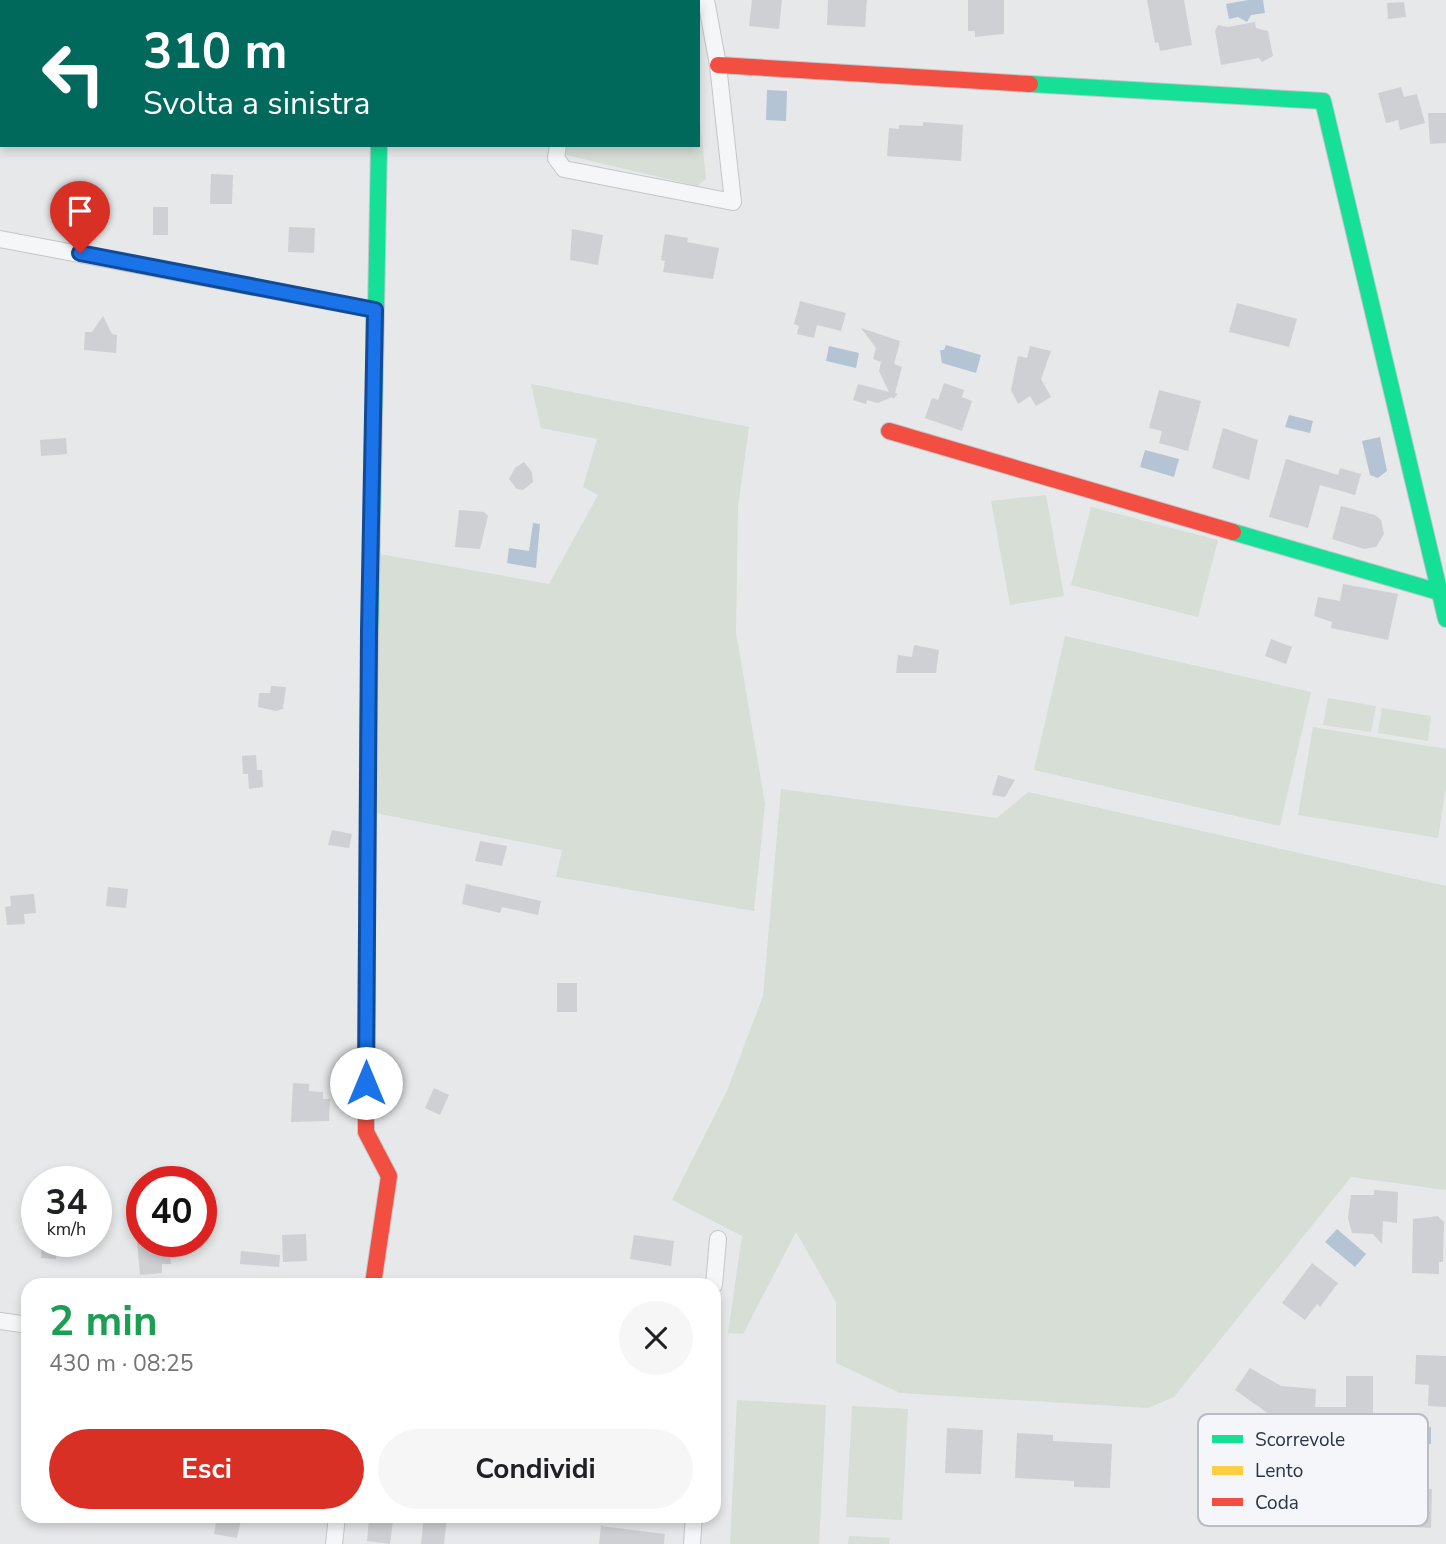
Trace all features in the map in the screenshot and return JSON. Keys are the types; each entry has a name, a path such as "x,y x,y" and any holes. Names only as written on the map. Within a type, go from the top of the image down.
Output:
{"street":[{"path":"558,147 556,158 564,169 733,202 718,65 706,0"},
{"path":"718,65 1324,102 1446,619"},
{"path":"374,1278 389,1176 366,1132 369,631 379,147"},
{"path":"0,239 375,310"},
{"path":"889,431 1439,592"},
{"path":"715,1278 718,1239"},
{"path":"0,1321 21,1324"},
{"path":"334,1544 336,1523"},
{"path":"692,1544 694,1523"}],"shaded area":[{"path":"700,121 706,179 697,186 566,155 567,147 700,147"},
{"path":"531,384 749,427 738,507 736,632 765,804 754,911 556,877 562,850 375,813 380,554 549,584 598,495 583,487 597,439 541,428"},
{"path":"1046,495 1064,596 1010,605 991,501"},
{"path":"1091,507 1218,540 1198,617 1071,585"},
{"path":"1065,636 1311,692 1280,826 1034,770"},
{"path":"1328,698 1376,706 1371,732 1323,725"},
{"path":"1382,708 1431,716 1428,741 1378,733"},
{"path":"1313,727 1446,749 1446,787 1438,838 1298,815"},
{"path":"781,789 997,818 1028,792 1446,886 1446,1190 1351,1177 1174,1397 1148,1408 900,1393 836,1363 836,1302 796,1232 743,1334 728,1333 742,1236 672,1200 727,1091 763,996"},
{"path":"737,1400 826,1405 819,1544 730,1544"},
{"path":"852,1406 908,1409 902,1520 846,1517"},
{"path":"849,1536 890,1538 889,1544 848,1544"}],"water":[{"path":"1263,0 1265,13 1251,15 1247,22 1238,17 1229,19 1226,4"},
{"path":"767,90 787,91 786,121 766,120"},
{"path":"946,345 981,355 976,373 942,363 940,350 944,350"},
{"path":"829,346 859,353 856,368 826,361"},
{"path":"1289,415 1313,421 1310,433 1285,427"},
{"path":"1380,437 1387,471 1378,478 1370,475 1362,441"},
{"path":"1145,450 1179,459 1174,477 1140,467"},
{"path":"533,523 540,524 536,568 507,563 509,548 529,551"},
{"path":"1337,1229 1366,1254 1355,1267 1325,1242"},
{"path":"1428,1427 1431,1427 1431,1444 1428,1444"}],"building":[{"path":"752,0 782,0 779,29 749,26"},
{"path":"828,0 867,0 865,27 827,25"},
{"path":"968,0 1004,0 1004,34 975,37 975,31 968,31"},
{"path":"1147,0 1184,0 1192,45 1160,51 1158,42 1155,43"},
{"path":"1404,2 1406,17 1388,19 1387,3"},
{"path":"1255,22 1256,28 1268,31 1273,56 1262,62 1259,58 1221,65 1215,31 1218,25 1228,27"},
{"path":"1401,87 1404,97 1417,94 1425,123 1400,130 1398,120 1386,123 1378,93"},
{"path":"1428,113 1446,113 1446,143 1430,144"},
{"path":"923,122 963,125 961,161 887,156 889,128 899,129 899,125 923,126"},
{"path":"211,174 233,175 232,204 210,204"},
{"path":"153,207 168,207 168,235 153,235"},
{"path":"289,227 315,228 314,253 288,252"},
{"path":"572,229 603,235 598,265 570,260"},
{"path":"665,234 688,238 687,242 719,248 713,279 663,272 665,261 661,260"},
{"path":"800,301 846,313 841,331 817,325 814,338 797,334 799,326 794,324"},
{"path":"1237,303 1297,319 1289,347 1229,332"},
{"path":"103,316 112,334 117,335 116,353 84,350 85,332 92,332"},
{"path":"861,328 900,341 894,364 902,367 895,393 898,394 893,399 892,397 878,403 867,400 866,404 853,400 858,384 889,392 879,371 881,362 873,359 876,348"},
{"path":"1030,346 1051,351 1041,379 1051,397 1036,406 1030,396 1018,404 1011,390 1018,356 1027,358"},
{"path":"944,383 964,390 962,397 972,401 962,431 925,418 932,398 938,400"},
{"path":"1159,390 1201,401 1188,451 1159,443 1162,431 1149,428"},
{"path":"1223,428 1258,440 1249,480 1212,468"},
{"path":"66,438 67,454 41,456 40,440"},
{"path":"1286,459 1338,475 1340,468 1361,474 1355,495 1320,485 1308,528 1269,517"},
{"path":"524,462 532,472 533,482 523,490 517,489 509,479 515,468"},
{"path":"1341,506 1375,515 1381,520 1384,534 1376,547 1364,549 1332,539"},
{"path":"459,510 484,512 488,516 480,549 455,547"},
{"path":"1343,584 1398,594 1388,640 1331,628 1332,622 1314,616 1318,597 1340,601"},
{"path":"1271,639 1292,647 1286,664 1265,656"},
{"path":"914,645 939,650 936,673 896,673 898,655 912,657"},
{"path":"271,686 286,687 283,709 276,711 258,707 259,693 270,693"},
{"path":"256,755 257,770 262,770 263,787 249,789 248,774 243,774 242,756"},
{"path":"998,775 1015,780 1005,797 992,795"},
{"path":"332,830 352,834 349,848 328,845"},
{"path":"480,841 507,846 502,866 475,861"},
{"path":"466,884 541,901 538,915 502,907 500,913 462,904"},
{"path":"108,887 128,889 126,908 106,906"},
{"path":"34,894 36,913 24,914 25,924 7,925 5,907 11,906 10,896"},
{"path":"557,983 577,983 577,1012 557,1012"},
{"path":"293,1083 309,1084 309,1091 323,1092 323,1099 330,1099 329,1121 291,1122"},
{"path":"434,1088 449,1095 440,1115 425,1108"},
{"path":"1374,1190 1398,1192 1397,1223 1383,1221 1382,1244 1373,1234 1352,1233 1348,1218 1351,1195 1374,1195"},
{"path":"1438,1216 1444,1222 1443,1262 1439,1262 1439,1274 1412,1273 1413,1219"},
{"path":"306,1234 307,1261 283,1262 282,1235"},
{"path":"634,1235 674,1241 671,1266 630,1259"},
{"path":"241,1251 280,1255 279,1267 240,1264"},
{"path":"138,1257 170,1257 171,1264 162,1264 162,1273 140,1275"},
{"path":"1312,1263 1338,1283 1320,1307 1317,1304 1305,1320 1282,1303"},
{"path":"1416,1355 1446,1356 1446,1407 1428,1406 1429,1385 1415,1384"},
{"path":"1250,1368 1281,1386 1316,1389 1315,1407 1346,1407 1346,1376 1373,1376 1373,1414 1269,1414 1235,1390"},
{"path":"947,1428 983,1430 981,1474 945,1473"},
{"path":"1017,1433 1053,1435 1053,1441 1112,1444 1110,1488 1074,1487 1074,1481 1015,1478"},
{"path":"1428,1489 1432,1489 1431,1528 1413,1527 1428,1526"},
{"path":"216,1523 240,1523 237,1538 214,1534"},
{"path":"369,1523 393,1523 390,1544 367,1541"},
{"path":"423,1523 446,1523 444,1544 421,1544"},
{"path":"601,1526 665,1534 664,1544 599,1544"}],"traffic: fast":[{"path":"1030,84 1323,101 1446,619"},
{"path":"368,748 379,147"},
{"path":"1233,532 1439,592"}],"traffic: slow":[{"path":"366,1109 368,748"}],"traffic: jam":[{"path":"718,65 1030,84"},
{"path":"889,431 1233,532"},
{"path":"366,1109 366,1132 389,1176 374,1278"}],"route":[{"path":"80,253 375,310 369,631 366,1083"}]}
